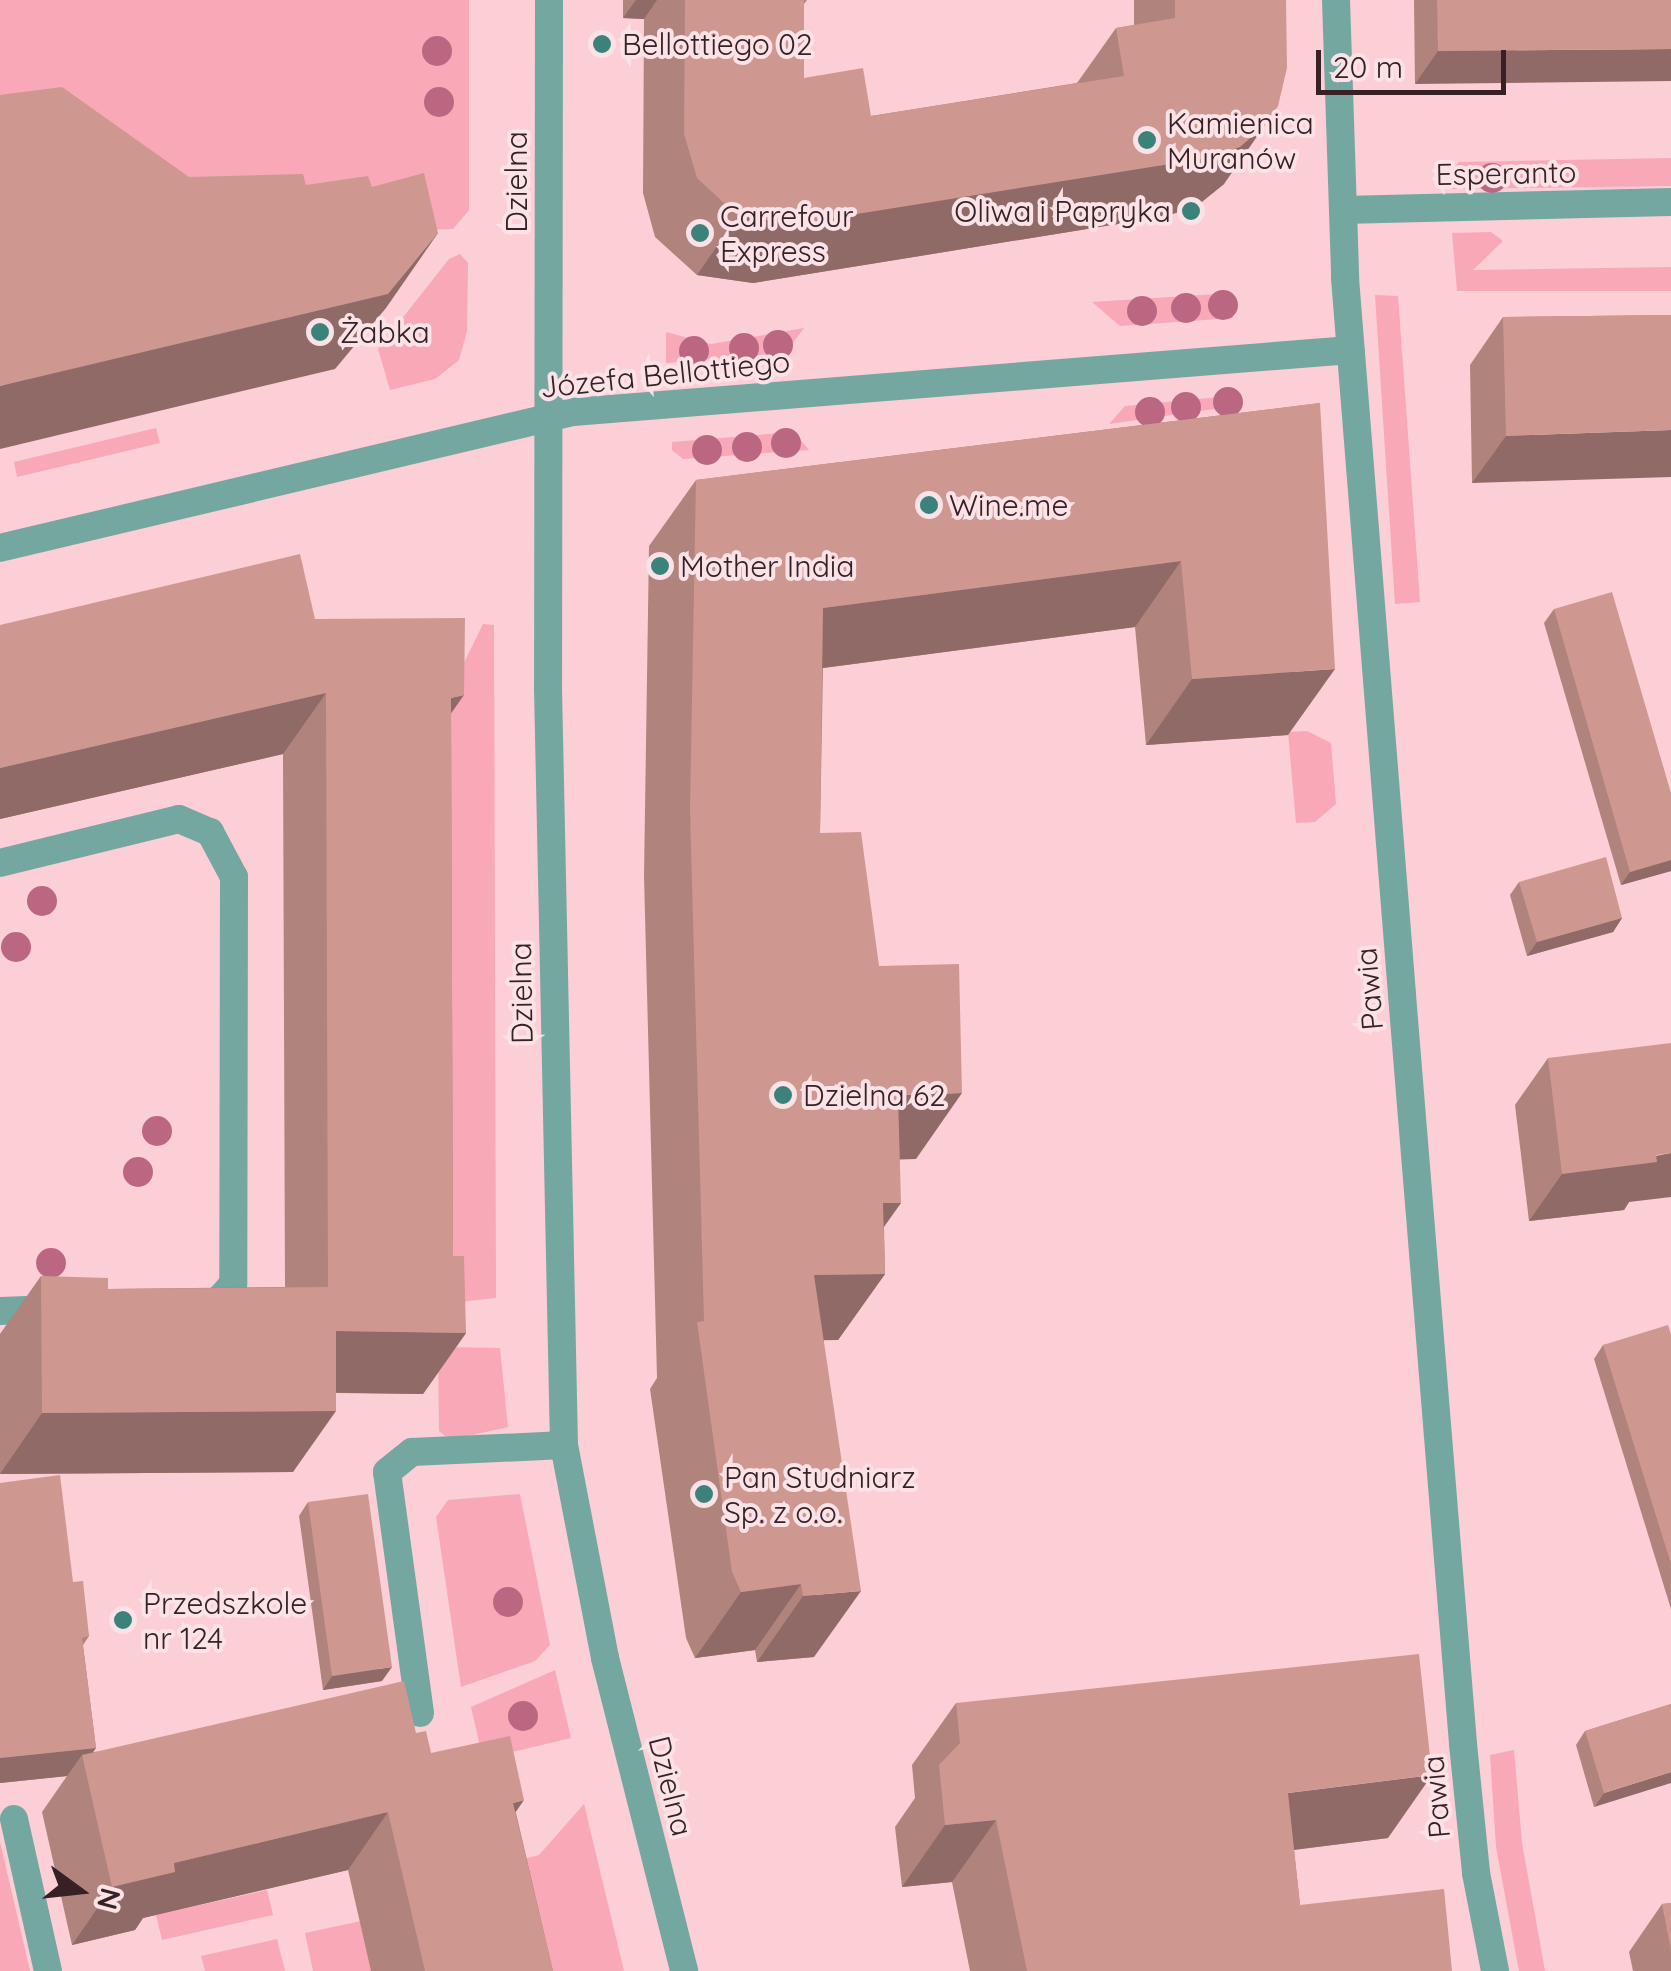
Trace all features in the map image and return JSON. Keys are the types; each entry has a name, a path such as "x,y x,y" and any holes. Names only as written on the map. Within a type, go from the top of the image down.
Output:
{"street":[{"name":"Dzielna","path":"549,0 548,708 564,1446 606,1658 684,1971"},
{"name":"Pawia","path":"1336,0 1351,350 1463,1744 1476,1872 1495,1971"},
{"name":"Esperanto","path":"1343,210 1671,202"},
{"name":"Józefa Bellottiego","path":"0,548 549,417 1351,350"},
{"path":"0,863 178,819 210,832 234,877 234,1284 214,1305 166,1305"},
{"path":"0,1311 74,1308"},
{"path":"420,1713 387,1472 412,1452 564,1446"},
{"path":"14,1819 48,1971"}],"shaded area":[{"path":"0,0 469,0 469,210 453,229 262,235 0,164"},
{"path":"1671,158 1671,186 1451,189 1451,170 1459,162"},
{"path":"1491,232 1503,241 1473,270 1671,267 1671,291 1457,291 1452,233"},
{"path":"460,254 468,263 467,331 459,360 435,379 390,390 378,349 449,259"},
{"path":"1233,293 1233,318 1120,326 1092,302"},
{"path":"1375,295 1398,296 1420,602 1395,604"},
{"path":"804,328 785,353 666,363 666,332 711,344"},
{"path":"1241,395 1241,405 1109,424 1125,406"},
{"path":"156,428 160,443 17,477 14,462"},
{"path":"794,432 809,450 683,459 672,450 672,442"},
{"path":"483,624 494,625 496,1298 450,1303 437,800 453,685"},
{"path":"1307,731 1331,743 1336,804 1315,822 1296,823 1288,732"},
{"path":"446,1347 500,1348 508,1427 450,1440 439,1431 438,1351"},
{"path":"520,1494 550,1645 535,1661 461,1687 436,1517 448,1500"},
{"path":"555,1670 571,1738 483,1759 471,1707"},
{"path":"1514,1750 1522,1843 1545,1971 1519,1971 1496,1847 1490,1755"},
{"path":"584,1804 624,1971 531,1971 507,1863 539,1855"},
{"path":"0,1842 30,1971 0,1971"},
{"path":"267,1890 273,1915 162,1940 156,1915"},
{"path":"361,1921 372,1971 313,1971 305,1933"},
{"path":"277,1939 285,1971 205,1971 201,1956"}],"building":[{"path":"685,0 804,0 804,78 863,68 871,116 1124,76 1116,28 1175,18 1175,0 1286,0 1287,68 1278,106 1265,125 1240,147 1208,158 794,224 738,216 697,178 684,134"},
{"path":"1437,0 1671,0 1671,49 1438,51"},
{"path":"62,87 189,177 303,174 306,185 368,176 372,187 424,173 438,233 388,294 0,386 0,95"},
{"path":"1671,315 1671,430 1506,436 1503,317"},
{"path":"1320,403 1335,669 1192,679 1181,561 823,608 820,833 861,832 879,966 959,964 962,1093 898,1095 901,1203 883,1203 885,1274 814,1275 861,1591 803,1596 801,1584 741,1592 732,1572 697,1322 704,1321 690,810 696,480"},
{"path":"300,554 315,619 465,618 464,695 451,698 453,1256 464,1256 466,1333 336,1331 336,1411 42,1413 41,1276 108,1278 108,1289 328,1287 326,693 0,768 0,625"},
{"path":"1612,592 1671,793 1671,860 1630,872 1554,609"},
{"path":"1606,857 1622,918 1537,942 1519,882"},
{"path":"1671,1043 1671,1153 1656,1155 1657,1162 1562,1174 1548,1058"},
{"path":"1668,1325 1671,1335 1671,1564 1603,1345"},
{"name":"Przedszkole nr 124","path":"60,1475 73,1582 83,1581 89,1636 82,1638 96,1748 0,1758 0,1483"},
{"path":"368,1494 392,1667 332,1676 308,1502"},
{"path":"1419,1654 1432,1775 1288,1793 1300,1905 1444,1889 1452,1971 1027,1971 996,1820 945,1825 939,1765 960,1743 956,1703"},
{"path":"404,1681 416,1733 426,1731 431,1753 510,1736 524,1800 513,1803 553,1971 425,1971 388,1812 174,1863 175,1872 112,1887 82,1755"},
{"path":"1671,1704 1671,1772 1604,1793 1585,1731"},
{"path":"1671,1903 1671,1950 1662,1904"}],"place":[{"name":"Bellottiego 02","path":"602,44"},
{"name":"Kamienica Muranów","path":"1147,140"},
{"name":"Oliwa i Papryka","path":"1191,211"},
{"name":"Carrefour Express","path":"700,233"},
{"name":"Żabka","path":"320,332"},
{"name":"Wine.me","path":"929,505"},
{"name":"Mother India","path":"660,566"},
{"name":"Dzielna 62","path":"783,1095"},
{"name":"Pan Studniarz Sp. z o.o.","path":"704,1494"},
{"name":"Przedszkole nr 124","path":"123,1620"}]}
